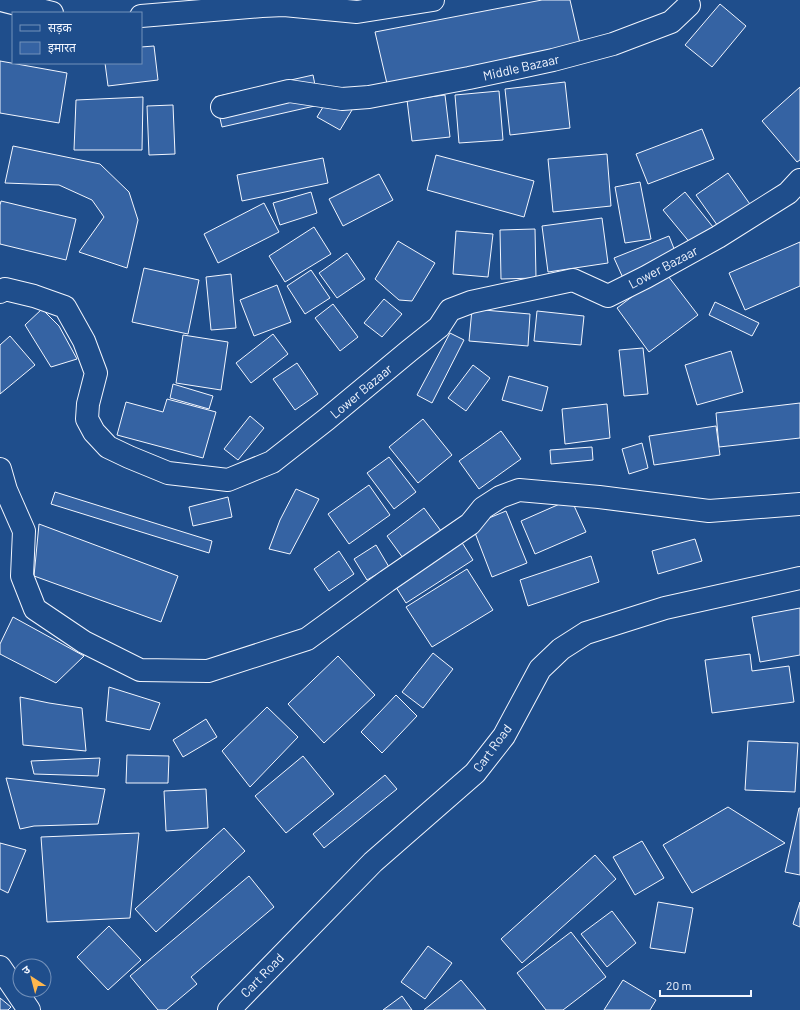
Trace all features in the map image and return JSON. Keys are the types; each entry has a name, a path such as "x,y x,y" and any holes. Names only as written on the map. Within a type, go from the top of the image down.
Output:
{"street":[{"path":"1,0 48,12"},
{"path":"142,16 284,5 357,12 433,0"},
{"name":"Middle Bazaar","path":"222,107 289,91 342,99 369,97 553,60 613,44 671,22 689,5"},
{"name":"Lower Bazaar","path":"0,292 5,289 34,296 65,307 84,341 96,373 88,404 87,419 94,432 108,447 168,473 228,480 272,462 439,327 450,310 471,302 573,280 608,296 646,277 718,237 788,193 800,180"},
{"path":"0,469 6,490 24,531 22,576 35,609 84,642 140,670 208,671 307,639 387,581 470,524 483,508 500,497 519,490 599,496 709,511 800,504"},
{"name":"Cart Road","path":"229,1010 373,862 475,773 504,736 540,669 561,649 586,633 665,608 800,578"},
{"path":"0,968 28,1010"}],"building":[{"path":"542,0 570,0 581,48 388,88 375,32"},
{"path":"720,4 746,26 712,67 685,45"},
{"path":"154,46 158,80 108,86 105,64 142,64 142,47"},
{"path":"0,61 67,73 59,123 0,113"},
{"path":"313,75 319,105 222,127 215,97"},
{"path":"565,82 570,128 510,135 505,89"},
{"path":"335,87 358,100 340,130 317,117"},
{"path":"800,87 800,160 797,162 762,121"},
{"path":"499,91 503,140 459,143 455,95"},
{"path":"445,95 450,137 412,141 407,100"},
{"path":"143,97 142,150 74,150 76,100"},
{"path":"173,105 175,154 149,155 147,106"},
{"path":"702,129 714,159 648,184 636,154"},
{"path":"13,146 100,164 129,192 138,220 127,268 79,252 104,217 92,200 59,185 5,183"},
{"path":"607,154 611,206 553,212 548,159"},
{"path":"436,155 534,181 524,217 427,190"},
{"path":"323,158 328,183 242,201 237,175"},
{"path":"728,173 752,207 720,229 696,195"},
{"path":"379,174 393,200 343,226 329,199"},
{"path":"640,182 651,239 625,243 615,187"},
{"path":"311,192 317,213 280,225 273,203"},
{"path":"685,192 713,227 691,244 663,210"},
{"path":"1,201 76,219 66,260 0,244"},
{"path":"264,203 279,232 218,263 204,234"},
{"path":"602,218 608,263 548,272 542,226"},
{"path":"314,227 331,254 285,282 269,256"},
{"path":"535,229 536,278 501,279 500,230"},
{"path":"456,231 493,234 488,277 453,274"},
{"path":"669,236 677,256 623,278 614,258"},
{"path":"398,241 435,263 412,301 399,300 375,279"},
{"path":"800,242 800,286 745,310 729,273"},
{"path":"347,253 365,279 337,298 319,273"},
{"path":"144,268 199,280 188,334 132,322"},
{"path":"311,270 330,298 305,314 287,286"},
{"path":"665,272 698,315 649,352 617,308"},
{"path":"231,274 236,328 211,330 206,277"},
{"path":"277,285 291,322 254,336 240,300"},
{"path":"384,299 402,314 382,337 364,323"},
{"path":"715,302 759,323 752,336 709,315"},
{"path":"333,304 358,337 340,351 315,318"},
{"path":"42,309 59,326 77,359 51,367 25,325"},
{"path":"472,309 530,314 528,346 469,341"},
{"path":"537,311 584,316 581,345 534,341"},
{"path":"450,333 464,340 432,403 417,395"},
{"path":"273,334 288,354 251,383 236,363"},
{"path":"183,335 228,342 221,390 176,383"},
{"path":"10,336 35,365 0,394 0,345"},
{"path":"643,348 648,394 624,396 619,350"},
{"path":"731,351 743,392 697,405 685,365"},
{"path":"297,363 318,394 295,410 273,379"},
{"path":"473,365 490,378 466,411 448,398"},
{"path":"509,376 548,387 542,411 502,400"},
{"path":"173,384 213,396 209,409 170,398"},
{"path":"167,399 216,412 203,458 117,435 126,402 163,412"},
{"path":"800,403 800,438 719,447 716,413"},
{"path":"607,404 610,438 565,444 562,409"},
{"path":"250,416 264,428 238,460 224,449"},
{"path":"423,419 452,455 418,483 389,447"},
{"path":"716,426 720,455 654,465 649,436"},
{"path":"501,431 521,459 479,489 459,461"},
{"path":"642,443 648,468 629,474 622,449"},
{"path":"592,447 593,460 551,464 550,450"},
{"path":"389,457 416,492 394,509 367,473"},
{"path":"369,485 390,515 349,544 328,514"},
{"path":"296,489 319,499 290,554 269,549 280,520"},
{"path":"55,492 212,541 209,553 51,504"},
{"path":"228,497 232,517 193,526 189,507"},
{"path":"571,499 586,532 535,554 521,521"},
{"path":"424,508 441,531 403,558 387,536"},
{"path":"506,511 527,563 492,577 472,525"},
{"path":"39,524 178,576 161,622 34,576"},
{"path":"695,539 702,561 658,574 652,551"},
{"path":"461,541 473,560 406,603 394,584"},
{"path":"376,545 389,567 367,580 354,559"},
{"path":"339,551 354,574 329,591 314,569"},
{"path":"591,556 599,582 528,606 520,580"},
{"path":"467,569 493,610 432,647 406,607"},
{"path":"800,608 800,655 760,662 752,617"},
{"path":"13,617 84,656 56,683 0,654 0,644"},
{"path":"433,653 453,669 423,708 402,692"},
{"path":"750,654 752,671 789,666 794,702 712,713 705,660"},
{"path":"338,656 375,695 324,743 288,704"},
{"path":"109,687 160,703 150,730 106,721"},
{"path":"396,695 417,716 382,753 361,732"},
{"path":"20,697 82,708 86,751 23,745"},
{"path":"267,707 298,737 250,787 222,751"},
{"path":"206,719 217,737 183,757 173,740"},
{"path":"748,741 798,743 795,792 745,790"},
{"path":"127,755 169,756 168,783 126,783"},
{"path":"303,756 334,794 286,833 255,796"},
{"path":"100,758 98,776 34,774 31,761"},
{"path":"385,775 397,789 324,848 313,834"},
{"path":"6,778 105,789 98,824 34,826 20,829"},
{"path":"206,789 208,828 166,831 164,791"},
{"path":"728,807 785,843 692,893 663,845"},
{"path":"800,808 800,875 785,872"},
{"path":"224,828 245,851 156,932 135,909"},
{"path":"139,833 130,918 47,922 41,837"},
{"path":"642,841 664,878 635,895 613,857"},
{"path":"0,843 26,850 8,893 0,889"},
{"path":"595,855 616,879 522,963 501,939"},
{"path":"249,876 274,907 191,977 197,984 166,1010 158,1010 130,976"},
{"path":"658,902 693,908 685,953 650,948"},
{"path":"800,902 800,927 793,924"},
{"path":"612,911 636,943 607,967 581,934"},
{"path":"109,926 141,960 108,990 77,957"},
{"path":"571,932 606,977 563,1010 546,1010 517,973"},
{"path":"428,946 452,963 425,999 401,982"},
{"path":"461,980 486,1010 424,1010"},
{"path":"623,980 656,1000 650,1010 604,1010"},
{"path":"402,996 412,1010 383,1010"},
{"path":"0,998 11,1007 8,1010 0,1010"}]}
